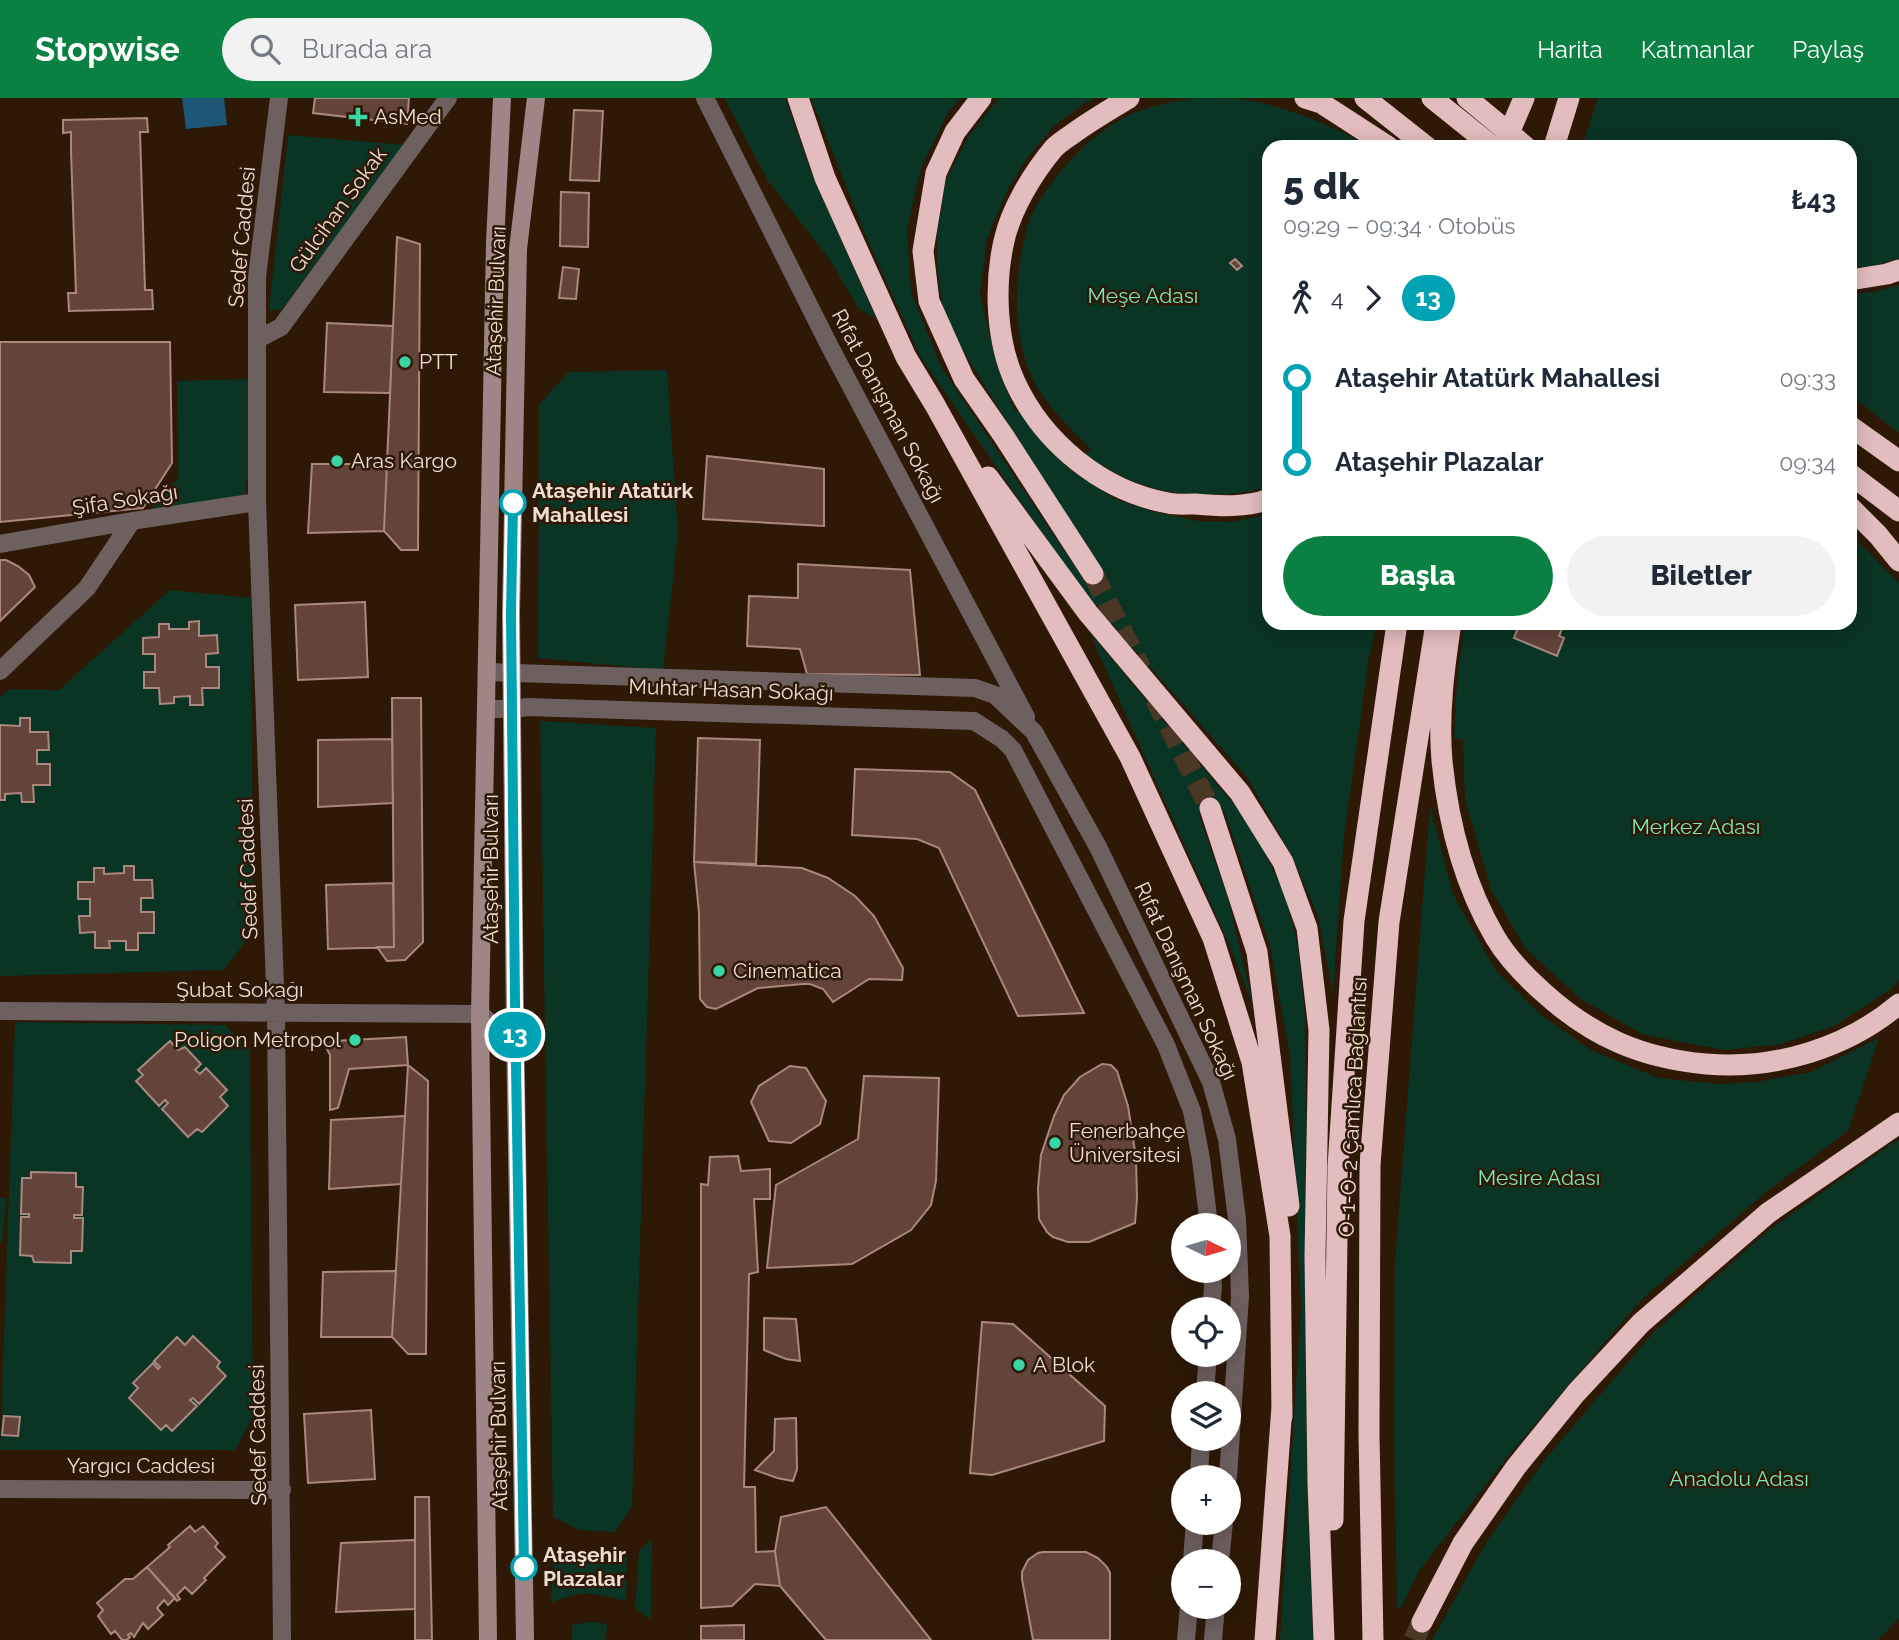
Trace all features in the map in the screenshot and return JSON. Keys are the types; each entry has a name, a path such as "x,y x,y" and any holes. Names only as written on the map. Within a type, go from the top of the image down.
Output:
{"highway":[{"path":"798,98 825,178 906,357 1130,757 1213,938 1252,1062 1280,1236 1282,1417"},
{"path":"981,98 955,132 936,173 923,251 929,301 964,379 1093,574"},
{"path":"1129,98 1093,119 1056,146 1022,194 1004,239 998,275 1004,351 1015,382 1031,411 1050,436 1093,473 1122,489 1169,503 1215,505 1262,502"},
{"path":"1305,98 1321,103 1378,140"},
{"path":"1365,98 1418,140"},
{"path":"1432,98 1484,140"},
{"path":"1466,98 1517,140"},
{"path":"1506,140 1524,98"},
{"path":"1512,140 1524,98"},
{"path":"1556,140 1571,98"},
{"path":"1857,279 1899,270"},
{"path":"935,405 1088,613 1240,793 1283,862 1307,928 1319,1030 1315,1256 1324,1640"},
{"path":"1857,431 1899,461"},
{"path":"1857,479 1899,511"},
{"path":"1857,514 1878,534 1899,561"},
{"name":"O-1-O-2 Çamlıca Bağlantısı","path":"1337,1640 1333,1510 1338,1167 1354,921 1396,630"},
{"name":"O-1-O-2 Çamlıca Bağlantısı","path":"1373,1640 1369,1435 1370,1165 1389,922 1435,630"},
{"path":"1450,630 1443,680 1442,759 1453,829 1463,864 1477,900 1508,957 1564,1011 1618,1043 1681,1062 1718,1065 1752,1064 1793,1058 1855,1035 1899,1004"},
{"path":"1210,808 1257,952 1293,1237 1265,1640"},
{"path":"1422,1622 1463,1543 1516,1467 1576,1393 1641,1323 1768,1213 1899,1123"}],"main road":[{"name":"Ataşehir Bulvarı","path":"488,1640 480,1014 495,243 502,98"},
{"name":"Ataşehir Bulvarı","path":"525,1640 511,602 518,249 536,98"}],"street":[{"name":"Sedef Caddesi","path":"279,98 257,277 257,502 276,1013 282,1640"},
{"name":"Gülcihan Sokak","path":"258,339 281,327 448,98"},
{"name":"Rıfat Danışman Sokağı","path":"705,98 830,345 1034,732 1098,847 1211,1082 1227,1139 1237,1219 1240,1296 1229,1465"},
{"name":"Şifa Sokağı","path":"0,544 257,502"},
{"path":"0,671 87,587 132,521"},
{"path":"999,666 995,695 974,721 1002,739 1013,750 1166,1045 1192,1111 1208,1213"},
{"name":"Muhtar Hasan Sokağı","path":"487,672 975,688 995,695"},
{"name":"Rıfat Danışman Sokağı","path":"995,695 1034,732"},
{"name":"Muhtar Hasan Sokağı","path":"486,709 527,707 974,721"},
{"name":"Şubat Sokağı","path":"0,1010 480,1014"},
{"path":"480,1014 498,1029 515,1028"},
{"name":"Yargıcı Caddesi","path":"0,1489 282,1490"},
{"path":"1186,1640 1188,1619"},
{"path":"1213,1640 1215,1619"}],"green space":[{"path":"724,98 785,98 812,175 877,320 858,308 831,261 768,181"},
{"path":"811,98 961,98 947,114 921,168 907,230 911,292 941,367 1084,580 1102,570 957,341 943,308 937,266 937,234 946,180 968,137 996,102 1000,98 1094,98 1054,126 1027,158 1009,187 987,238 980,294 997,366 1015,411 1020,411 1068,468 1113,498 1154,512 1198,521 1231,522 1262,515 1262,630 1375,630 1369,657 1344,836 1333,992 1318,916 1292,856 1247,777 1078,585 920,356 867,239"},
{"name":"Meşe Adası","path":"1197,98 1241,99 1291,111 1356,140 1262,140 1262,489 1221,494 1174,492 1143,485 1084,455 1091,449 1066,424 1036,386 1025,358 1018,323 1017,286 1022,250 1032,214 1070,160 1094,138 1129,115 1167,103"},
{"path":"1598,98 1899,98 1899,258 1873,266 1857,267 1857,140 1584,140"},
{"path":"288,135 406,145 281,310 269,310"},
{"path":"1899,285 1899,433 1857,400 1857,293"},
{"path":"667,370 678,534 663,670 538,658 539,405 568,372"},
{"path":"250,379 250,463 244,496 148,513 178,478 177,381"},
{"name":"Merkez Adası","path":"1857,540 1899,583 1899,980 1891,989 1834,1026 1781,1044 1725,1050 1644,1035 1582,1000 1525,948 1491,889 1465,800 1463,740 1454,738 1457,680 1464,630 1857,630"},
{"path":"170,590 251,598 253,931 224,970 0,976 0,697 9,689 59,690"},
{"path":"1089,632 1252,826 1287,899 1298,947 1305,1018 1307,1483 1313,1640 1280,1640 1301,1307 1290,1056 1270,946 1225,813 1218,804 1199,815 1227,895 1254,1008 1229,944"},
{"path":"540,721 656,728 632,1506 615,1532 579,1530 553,1517"},
{"name":"Mesire Adası","path":"1430,806 1453,894 1496,971 1541,1015 1591,1050 1658,1078 1719,1084 1756,1082 1811,1072 1879,1038 1848,1131 1766,1192 1641,1300 1504,1461 1419,1571 1402,1606 1397,1609 1395,1261"},
{"path":"15,1022 225,1025 250,1050 253,1417 235,1450 0,1450"},
{"name":"Anadolu Adası","path":"1899,1140 1899,1618 1878,1640 1432,1640 1487,1541 1546,1458 1654,1332 1769,1230"},
{"path":"0,1198 6,1198 2,1243 0,1242"},
{"path":"652,1539 651,1619 635,1609 639,1551"},
{"path":"553,1550 589,1560 627,1556 626,1601 580,1594 551,1603"},
{"path":"590,1622 607,1624 606,1640 572,1640 572,1625"}],"water":[{"path":"182,98 224,98 227,125 186,129"}],"building":[{"path":"315,98 409,98 407,124 313,113"},
{"path":"574,110 603,111 599,181 570,180"},
{"path":"147,118 148,132 140,132 145,290 152,290 153,309 69,311 68,293 76,293 71,132 63,133 63,120"},
{"path":"561,192 589,193 588,247 560,246"},
{"path":"397,237 420,244 418,550 401,550 384,531"},
{"path":"1235,259 1242,266 1237,270 1230,263"},
{"path":"563,267 579,269 576,299 559,298"},
{"path":"327,323 393,326 390,393 324,392"},
{"path":"0,342 170,342 172,463 143,508 0,522"},
{"path":"707,456 824,469 824,526 703,519"},
{"path":"312,464 387,464 384,531 308,533"},
{"path":"0,560 18,566 29,575 35,587 0,621"},
{"path":"798,564 910,570 920,675 807,674 800,649 747,646 749,596 798,598"},
{"path":"365,602 368,677 298,680 295,605"},
{"path":"199,621 199,636 217,635 218,653 206,654 206,667 219,667 219,688 202,688 203,705 190,705 190,696 174,697 174,703 160,704 159,688 144,688 144,672 155,672 155,654 143,654 143,638 159,637 159,624 169,624 169,629 189,629 189,622"},
{"path":"1517,630 1562,630 1559,636 1564,638 1557,656 1514,638"},
{"path":"392,698 421,698 423,942 405,960 387,961 377,947 394,947"},
{"path":"20,718 30,718 30,732 48,732 49,750 37,750 37,764 50,764 50,785 33,785 34,802 22,802 21,793 5,794 5,800 0,800 0,725 20,726"},
{"path":"698,738 760,740 756,864 694,862"},
{"path":"392,739 393,803 318,807 318,740"},
{"path":"855,769 950,772 975,790 1084,1013 1018,1016 939,848 917,839 852,835"},
{"path":"694,862 802,868 828,878 855,896 874,916 903,968 902,980 869,979 833,1002 823,989 803,984 758,988 716,1009 707,1007 700,999 699,913"},
{"path":"124,866 134,866 134,880 152,880 153,898 141,898 141,912 154,912 154,933 138,933 138,950 126,950 126,941 109,941 110,948 95,948 95,932 80,933 79,916 90,916 90,899 78,899 78,882 94,882 94,868 104,868 104,874 124,873"},
{"path":"393,883 394,947 328,949 326,885"},
{"path":"406,1037 408,1065 349,1069 338,1108 330,1110 330,1055 326,1047 333,1041"},
{"path":"170,1041 178,1050 185,1047 201,1064 195,1070 200,1074 206,1068 227,1090 220,1097 228,1106 202,1132 197,1129 188,1137 162,1109 168,1103 165,1100 159,1106 136,1081 143,1075 138,1070"},
{"path":"1102,1064 1111,1065 1117,1071 1128,1106 1136,1157 1135,1223 1089,1242 1068,1242 1053,1237 1039,1219 1041,1155 1064,1095 1080,1077"},
{"path":"408,1065 428,1081 426,1354 408,1354 392,1337"},
{"path":"790,1066 806,1068 826,1101 820,1124 791,1143 769,1141 751,1102 759,1086"},
{"path":"864,1076 939,1078 936,1181 931,1205 911,1230 852,1264 767,1268 776,1185 858,1139"},
{"path":"405,1116 401,1184 329,1189 331,1120"},
{"path":"738,1156 741,1171 770,1169 770,1199 754,1199 758,1272 749,1274 744,1487 755,1487 756,1552 775,1551 780,1586 755,1584 732,1606 701,1608 701,1184 708,1185 710,1157"},
{"path":"31,1172 76,1173 76,1187 83,1187 82,1215 74,1215 74,1218 83,1218 82,1251 71,1251 71,1263 34,1262 32,1256 20,1255 21,1217 29,1217 29,1214 21,1214 22,1178 31,1178"},
{"path":"396,1271 392,1337 321,1337 323,1272"},
{"path":"764,1318 796,1319 800,1361 786,1359 764,1350"},
{"name":"A Blok","path":"982,1322 1013,1324 1105,1406 1104,1441 992,1475 970,1473"},
{"path":"193,1336 220,1362 217,1367 226,1376 199,1404 193,1398 190,1400 197,1406 172,1431 166,1425 161,1430 129,1398 138,1388 133,1383 153,1363 158,1369 160,1367 154,1361 177,1337 185,1345"},
{"path":"371,1410 375,1479 308,1483 304,1414"},
{"path":"4,1416 20,1417 18,1436 2,1435"},
{"path":"796,1418 797,1469 793,1481 755,1470 774,1451 775,1419"},
{"path":"415,1497 429,1497 432,1640 415,1640"},
{"path":"826,1507 931,1640 826,1640 780,1586 775,1551 781,1517"},
{"path":"190,1526 195,1532 203,1526 218,1543 215,1547 225,1557 192,1594 185,1587 177,1595 180,1599 177,1601 147,1567"},
{"path":"415,1540 415,1609 336,1612 341,1543"},
{"path":"1043,1552 1086,1552 1107,1567 1110,1573 1110,1640 1033,1640 1022,1572 1028,1560"},
{"path":"147,1567 175,1598 168,1605 164,1600 157,1608 163,1615 148,1629 143,1623 134,1637 131,1633 127,1640 122,1640 115,1631 111,1634 98,1616 103,1610 97,1603 125,1579 133,1579"},
{"path":"744,1625 744,1640 701,1640 701,1626"}],"tunnel":[{"path":"1093,574 1141,669"},
{"path":"1155,698 1210,808"},
{"path":"1414,1640 1422,1622"}],"bus line":[{"name":"13","path":"513,503 511,614 515,1002 524,1567"}],"place":[{"name":"AsMed","path":"358,117"},
{"name":"PTT","path":"405,362"},
{"name":"Aras Kargo","path":"337,461"},
{"name":"Ataşehir Atatürk Mahallesi","path":"513,503"},
{"name":"Cinematica","path":"719,971"},
{"name":"Poligon Metropol","path":"355,1040"},
{"name":"Fenerbahçe Üniversitesi","path":"1055,1143"},
{"name":"A Blok","path":"1019,1365"},
{"name":"Ataşehir Plazalar","path":"524,1567"}]}
